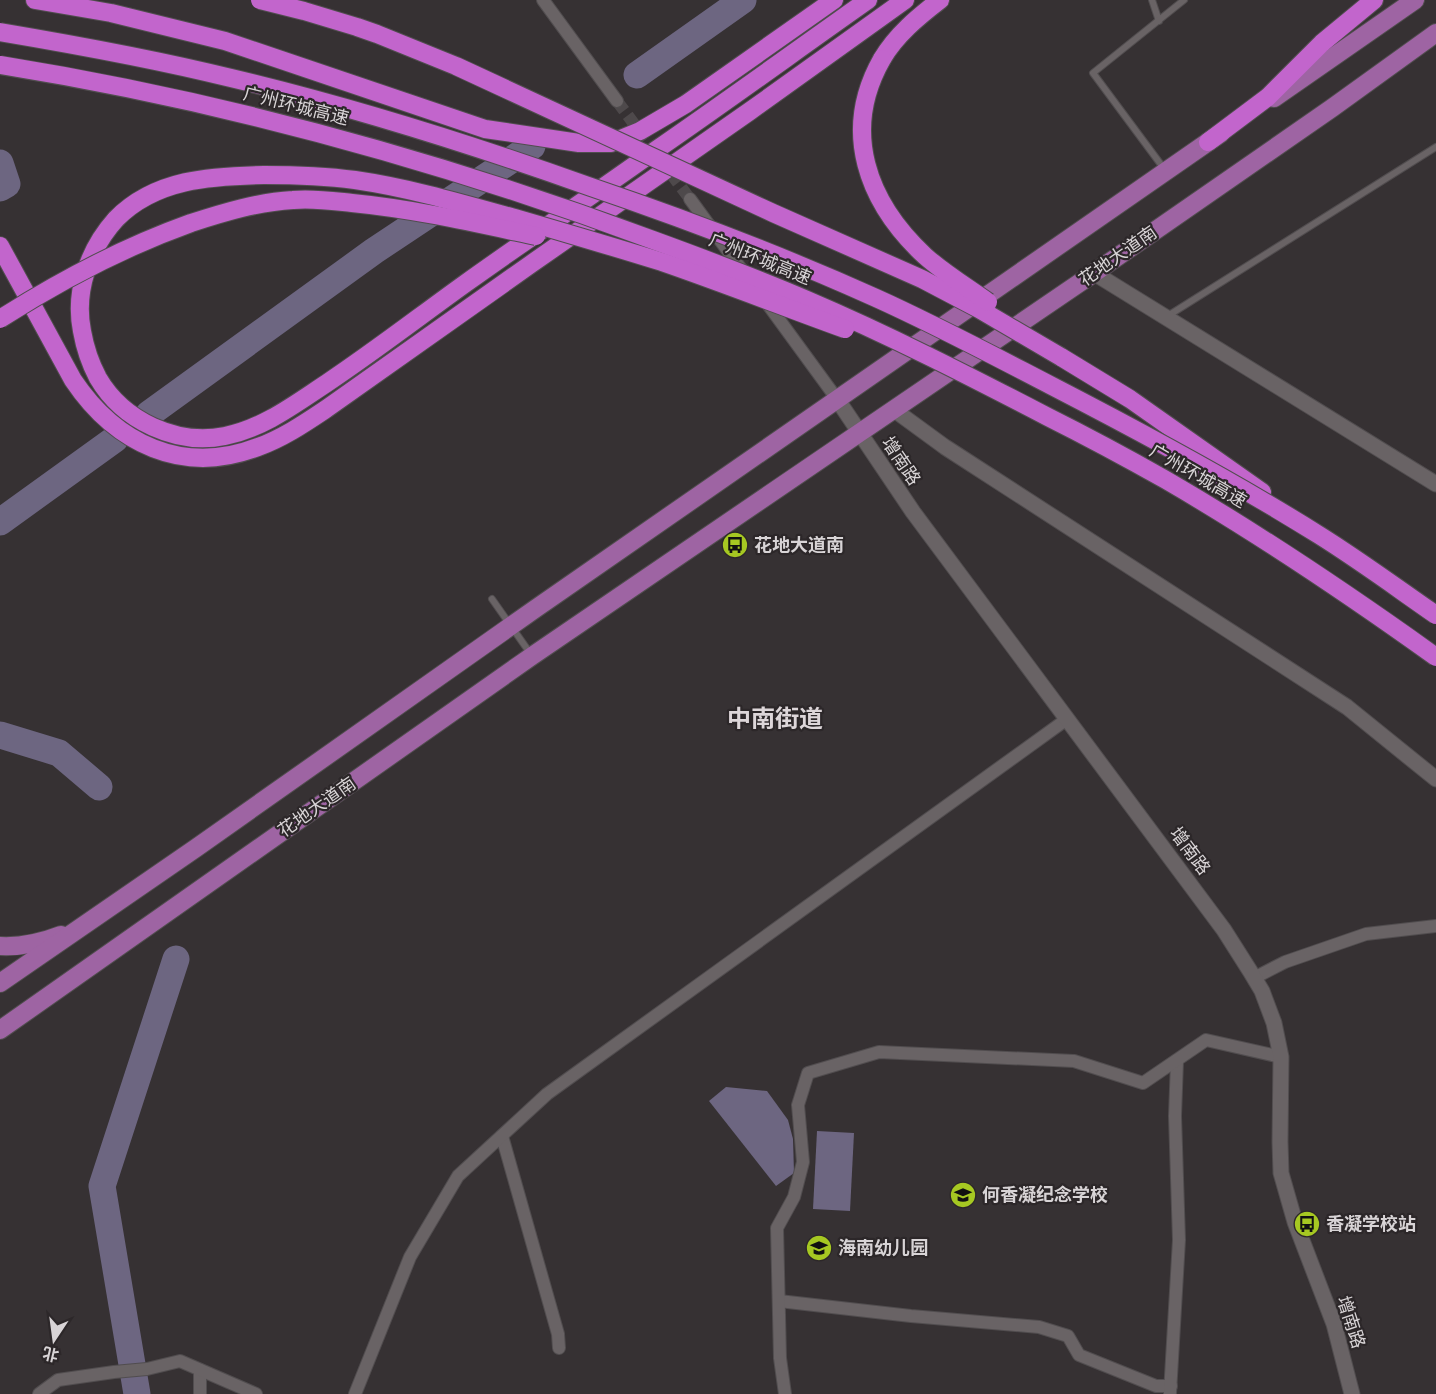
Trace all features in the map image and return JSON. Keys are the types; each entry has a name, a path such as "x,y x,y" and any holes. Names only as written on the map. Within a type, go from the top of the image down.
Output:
{"highway":[{"path":"35,0 111,14 206,36 485,129 579,143 611,143 640,131 686,104 834,0"},
{"path":"260,0 357,27 456,66 773,213 922,279 969,303 1130,399 1354,557"},
{"path":"868,0 716,109 484,270 344,371 268,421 222,437 187,437 163,431 150,426 130,413 112,397 91,364 81,324 80,300 83,282 100,239 116,219 152,193 191,180 248,175 284,175 334,178 395,187 483,209 638,255 912,355 1046,416"},
{"path":"0,246 73,380 87,400 110,423 137,441 174,455 216,458 237,454 287,434 334,404 905,0"},
{"path":"940,0 894,41 882,58 871,81 866,94 862,135 867,170 883,205 907,237 932,262 1062,357"},
{"path":"1208,142 1268,97 1322,43 1374,0"},
{"name":"广州环城高速","path":"0,32 190,68 265,86 374,117 540,169 726,236 876,298 1005,362 1193,461 1354,557 1436,615"},
{"name":"广州环城高速","path":"0,65 112,85 228,110 380,150 531,196 662,243 799,297 882,334 1046,416 1163,478 1309,568 1436,657"},
{"path":"0,318 83,270 165,233 241,208 294,200 360,203 429,213 652,260 681,269"}],"main road":[{"name":"花地大道南","path":"0,983 837,399 1415,0"},
{"name":"花地大道南","path":"0,1030 532,656 1094,273 1436,33"},
{"path":"0,946 49,940 85,925"}],"street":[{"path":"543,0 618,101"},
{"path":"690,199 837,399"},
{"path":"1094,273 1436,484"},
{"name":"增南路","path":"837,399 913,512 1224,930 1262,991 1274,1023 1281,1057 1281,1173 1294,1222 1334,1324 1352,1394"},
{"path":"893,409 945,447 1347,707 1436,779"},
{"path":"355,1394 410,1257 458,1176 548,1094 1067,718"},
{"path":"1254,978 1285,962 1366,934 1436,926"},
{"path":"785,1394 780,1358 777,1228 794,1197 803,1162 798,1105 808,1073 879,1052 1074,1061 1143,1083 1206,1041 1281,1057"},
{"path":"779,1301 1039,1327 1068,1336 1079,1355 1170,1390 1179,1240 1175,1116 1176,1061"},
{"path":"502,1136 558,1334 559,1348"},
{"path":"39,1394 58,1380 147,1369 180,1361 256,1394"},
{"path":"200,1370 201,1394"}],"lane":[{"path":"1152,0 1159,21"},
{"path":"1166,171 1093,73 1184,0"},
{"path":"1166,318 1436,147"},
{"path":"492,599 532,656"}],"shaded area":[{"path":"726,1087 767,1091 788,1120 793,1139 794,1173 776,1186 709,1101"},
{"path":"817,1131 854,1133 850,1211 813,1209"}],"waterway":[{"path":"637,75 743,0"},
{"path":"149,414 374,251 532,146"},
{"path":"0,163 7,184 0,188"},
{"path":"0,522 115,439"},
{"path":"0,735 59,753 99,787"},
{"path":"137,1394 102,1186 176,959"}],"tunnel":[{"path":"617,101 690,199"}],"place":[{"name":"花地大道南","path":"735,545"},
{"name":"何香凝纪念学校","path":"963,1195"},
{"name":"香凝学校站","path":"1307,1224"},
{"name":"海南幼儿园","path":"819,1248"}],"district":[{"name":"中南街道","path":"775,719"}]}
